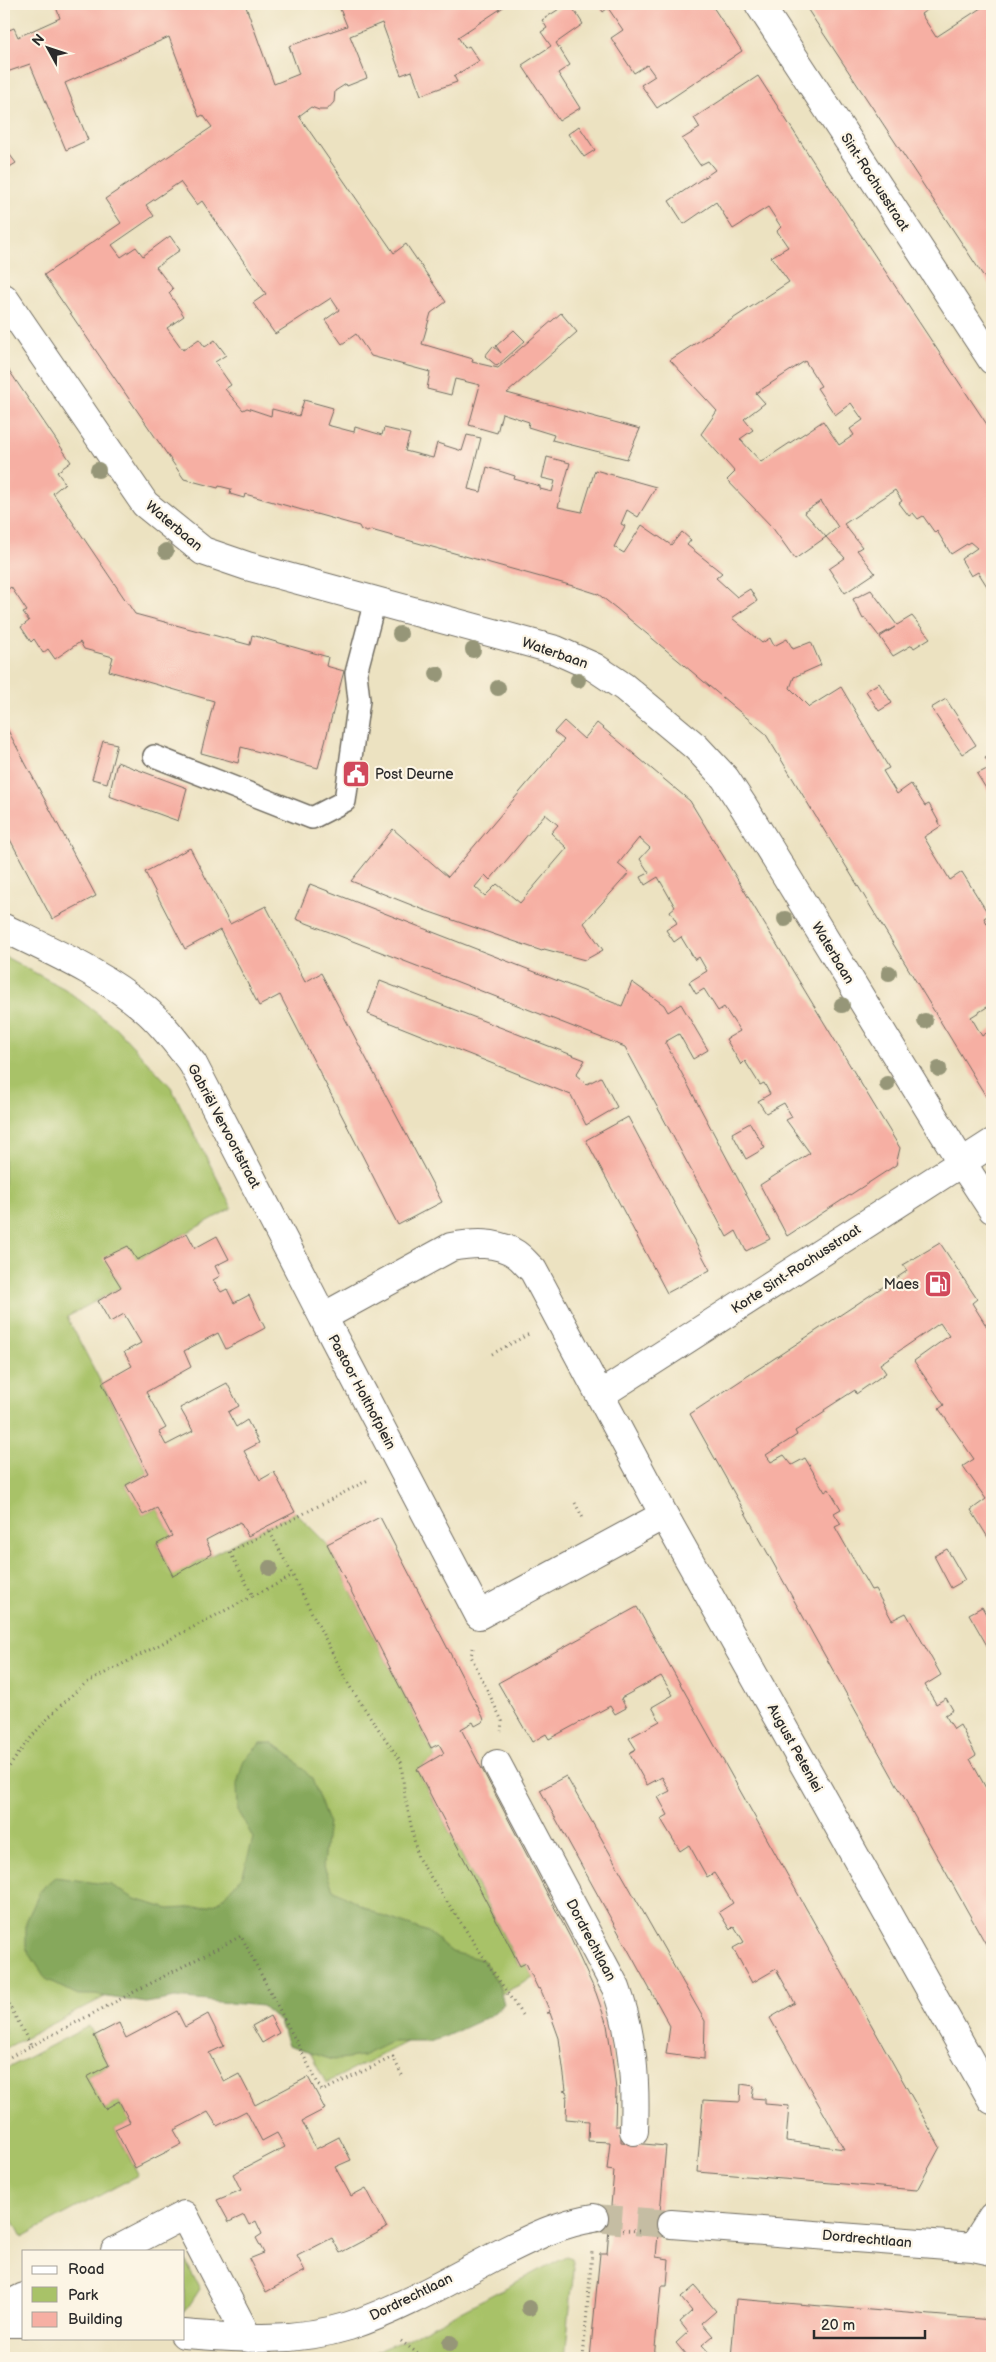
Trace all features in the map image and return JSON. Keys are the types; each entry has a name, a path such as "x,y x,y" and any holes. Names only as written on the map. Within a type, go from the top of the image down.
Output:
{"street":[{"name":"Sint-Rochusstraat","path":"760,4 992,360"},
{"name":"Waterbaan","path":"4,298 145,504 203,551 247,566 556,650 594,667 624,687 696,747 725,778 744,807 992,1209"},
{"name":"Gabriël Vervoortstraat","path":"4,928 80,965 116,987 146,1010 170,1035 193,1064 323,1317"},
{"name":"Korte Sint-Rochusstraat","path":"600,1395 992,1143"},
{"name":"Pastoor Holthofplein","path":"479,1615 323,1317 451,1247 475,1243 496,1246 516,1254 533,1270 600,1395"},
{"name":"August Petenlei","path":"600,1395 664,1515 992,2100"},
{"path":"479,1615 664,1515"},
{"name":"Dordrechtlaan","path":"497,1764 616,1988 625,2011 636,2085 634,2131"},
{"path":"117,2250 184,2215 248,2338"},
{"name":"Dordrechtlaan","path":"672,2224 982,2249 992,2217"},
{"name":"Dordrechtlaan","path":"185,2334 248,2338 289,2338 349,2326 383,2313 542,2233 577,2221 594,2223"},
{"path":"10,2316 22,2300"}],"lane":[{"path":"154,756 312,818 345,802 360,700 356,673 375,601"}],"path":[{"path":"492,1354 558,1317"},
{"path":"253,1596 230,1552 400,1463"},
{"path":"270,1532 350,1687 401,1762 405,1798 418,1858 522,2015"},
{"path":"4,1775 24,1744 42,1723 86,1683 293,1576"},
{"path":"479,1615 471,1656 502,1721 497,1764"},
{"path":"4,2060 241,1936 322,2091 393,2057 403,2077"},
{"path":"4,1995 31,2046"},
{"path":"583,2358 594,2223 641,2231"}],"green space":[{"path":"4,956 65,989 115,1027 171,1087 232,1208 137,1260 104,1258 121,1287 67,1317 148,1473 126,1485 143,1515 157,1508 172,1536 157,1544 173,1575 295,1512 327,1544 436,1758 417,1769 519,1966 526,1963 533,1978 326,2083 244,1925 4,2049"},
{"path":"261,1743 273,1743 292,1757 312,1779 328,1822 323,1864 333,1889 377,1914 428,1932 452,1952 483,1960 498,1983 504,2004 490,2016 442,2038 428,2042 391,2042 362,2056 333,2060 288,2046 280,2022 262,2006 175,1998 146,2003 95,1995 78,1995 46,1979 26,1948 26,1922 41,1889 55,1877 111,1885 135,1899 169,1909 203,1907 219,1902 243,1875 253,1838 238,1810 237,1784 244,1760"},
{"path":"89,2026 109,2065 87,2077 105,2109 119,2101 130,2122 115,2129 138,2175 22,2237 4,2203 4,2070"},
{"path":"566,2256 572,2258 574,2268 565,2358 361,2358 409,2338"},
{"path":"185,2260 200,2289 185,2312"}],"building":[{"path":"55,4 245,4 274,84 299,74 289,46 347,26 338,4 508,4 458,37 465,48 469,46 479,61 454,76 457,82 421,95 412,71 401,75 382,23 350,36 367,78 347,86 346,84 335,91 334,102 327,110 311,107 299,116 394,253 406,244 446,302 431,313 422,344 473,359 472,362 498,368 561,313 577,332 507,393 640,429 627,459 552,440 554,435 528,427 529,422 502,413 497,433 469,425 480,385 455,379 451,395 427,389 430,372 371,356 356,334 342,344 325,320 339,310 331,298 275,334 253,303 266,294 202,201 197,205 180,182 146,205 154,216 112,245 121,257 136,247 143,256 170,236 180,250 156,267 173,289 169,293 184,316 167,328 183,350 199,339 205,347 215,340 226,355 215,362 231,385 225,389 243,410 247,408 271,416 272,409 299,416 304,400 333,408 327,425 354,432 355,427 382,435 384,428 410,434 405,451 433,458 437,443 462,451 467,435 481,438 468,489 481,492 487,467 515,476 514,479 540,486 540,489 552,492 555,481 542,478 547,457 570,463 558,507 582,512 595,470 656,487 638,517 627,510 621,524 625,526 614,547 624,553 642,525 671,545 682,532 691,540 687,545 722,573 716,578 737,597 750,589 757,601 732,618 762,643 770,638 774,646 787,639 793,649 811,642 821,665 794,677 790,688 809,707 841,687 889,768 883,771 897,794 911,784 925,806 929,804 941,826 924,837 950,880 962,872 989,915 984,918 992,932 992,1004 971,1017 982,1036 992,1029 992,1100 987,1098 765,733 598,594 371,530 367,532 361,530 359,526 245,494 244,498 230,494 231,489 219,486 218,488 184,479 44,275 121,223 105,199 212,127 203,115 199,117 169,37 65,83 88,140 66,150 30,64 4,73 4,32 14,28 18,37 60,18"},
{"path":"570,4 583,24 556,43 570,65 558,73 580,108 559,121 522,65 551,46 541,32 547,28 542,20"},
{"path":"598,4 711,4 742,51 657,108 641,85 655,76 647,65 634,73 611,38 623,30 608,8 603,12"},
{"path":"804,4 936,4 921,14 936,37 987,4 992,11 992,289"},
{"path":"758,76 992,432 992,594 978,572 971,576 961,559 977,548 970,542 951,554 937,531 935,533 923,516 918,519 913,513 909,516 899,503 902,501 895,490 844,524 862,547 857,550 875,573 845,593 829,569 845,558 826,537 795,559 772,527 727,480 735,472 701,434 717,411 670,360 789,282 771,257 788,247 777,231 781,227 768,207 733,229 716,202 684,224 669,201 715,170 708,161 700,165 682,139 700,128 694,118","holes":["805,361 821,386 817,388 835,415 851,403 863,420 850,429 854,435 839,445 823,421 761,462 740,439 753,430 744,419 765,403 756,393","821,501 838,527 826,537 804,512"]},
{"path":"579,126 595,150 584,157 568,134"},
{"path":"4,147 16,163 8,168 4,167"},
{"path":"514,330 525,341 497,366 485,356 493,346 501,353 496,346"},
{"path":"4,363 71,462 57,472 65,483 53,493 135,614 250,645 252,635 328,657 326,666 344,671 318,768 241,747 238,763 201,753 214,701 109,671 113,657 84,649 80,642 55,659 48,649 43,653 34,639 31,642 21,627 29,621 23,613 27,611 11,587 7,590 4,586"},
{"path":"871,590 897,625 912,616 930,638 914,648 912,645 893,656 880,637 895,627 879,636 865,618 863,619 853,599"},
{"path":"879,683 892,703 879,711 866,691"},
{"path":"946,699 976,745 962,754 931,708"},
{"path":"564,721 584,739 597,723 690,801 900,1148 896,1165 787,1236 760,1185 810,1153 786,1120 792,1117 784,1103 766,1113 758,1101 770,1094 764,1083 760,1085 745,1061 741,1065 726,1039 740,1031 724,1007 718,1011 704,989 696,994 689,982 707,971 699,957 695,960 681,937 674,942 666,930 677,923 670,911 675,907 658,877 645,885 641,877 649,873 640,859 650,848 639,838 618,864 629,873 584,923 603,950 585,960 544,949 542,951 424,910 351,881 393,829 448,877 564,740 554,732","holes":["545,814 558,825 551,833 567,848 520,903 497,884 485,896 475,887 485,875 490,880"]},
{"path":"4,723 96,896 52,919 4,828"},
{"path":"103,741 117,744 107,783 92,779"},
{"path":"992,754 992,798 977,774 991,767 985,758"},
{"path":"117,762 187,788 178,821 109,796"},
{"path":"190,848 230,924 266,906 305,982 321,973 442,1202 398,1225 280,995 259,1006 220,930 185,949 145,872"},
{"path":"310,884 622,1006 632,982 664,1005 668,1012 681,1004 708,1050 693,1059 679,1034 665,1042 770,1239 746,1251 736,1231 727,1237 625,1047 296,919"},
{"path":"380,981 585,1060 576,1075 587,1084 601,1077 617,1107 586,1125 571,1095 368,1014"},
{"path":"628,1117 710,1270 667,1293 586,1140"},
{"path":"750,1123 765,1148 746,1159 732,1133"},
{"path":"187,1233 195,1248 217,1236 229,1259 215,1266 220,1276 213,1280 221,1292 227,1289 234,1303 249,1295 265,1328 226,1349 218,1333 184,1351 191,1367 146,1392 166,1428 159,1432 166,1445 193,1431 180,1408 227,1383 239,1406 228,1412 236,1427 247,1420 259,1443 244,1451 260,1480 274,1472 295,1512 248,1536 240,1522 206,1540 212,1554 173,1576 157,1544 172,1536 157,1508 143,1515 126,1485 148,1473 102,1383 132,1366 124,1352 141,1343 124,1314 110,1322 98,1301 121,1287 103,1258 128,1246 137,1260"},
{"path":"940,1243 977,1299 972,1303 992,1335 992,1544 971,1510 986,1499 963,1466 974,1459 939,1409 944,1405 914,1361 949,1336 940,1323 880,1364 886,1373 856,1394 855,1390 824,1410 825,1412 795,1431 797,1435 766,1455 771,1462 784,1455 792,1465 805,1458 825,1492 829,1489 841,1509 834,1513 841,1524 835,1527 871,1590 875,1589 892,1620 906,1613 941,1675 925,1685 936,1704 946,1698 953,1710 945,1715 954,1729 960,1725 976,1755 970,1759 986,1788 992,1784 992,1955 690,1414 907,1271 903,1265"},
{"path":"380,1517 483,1717 484,1721 475,1726 473,1722 461,1729 571,1939 596,1993 607,2025 616,2089 615,2126 621,2126 621,2142 666,2146 656,2257 669,2259 667,2286 661,2286 654,2358 590,2358 600,2253 607,2253 614,2171 607,2170 610,2142 588,2141 589,2121 566,2119 567,2092 563,2091 566,2090 559,2038 550,2013 547,2013 550,2012 540,1988 538,1989 526,1963 520,1966 417,1769 444,1753 439,1744 431,1748 327,1544"},
{"path":"947,1549 965,1580 951,1588 934,1556"},
{"path":"637,1607 940,2147 917,2190 697,2172 703,2100 740,2102 741,2084 754,2086 752,2098 765,2099 765,2104 789,2106 786,2141 844,2149 770,2018 795,2003 776,1969 752,1983 733,1948 744,1942 734,1926 730,1930 719,1912 733,1903 714,1873 707,1877 689,1845 680,1851 661,1819 668,1815 658,1797 670,1791 662,1777 647,1785 629,1753 636,1749 629,1738 660,1721 652,1707 673,1695 661,1676 621,1698 626,1708 615,1714 610,1706 549,1739 546,1734 532,1742 498,1683"},
{"path":"982,1607 992,1625 992,1647 989,1649 969,1614"},
{"path":"566,1776 705,2021 704,2059 666,2054 670,2026 540,1790"},
{"path":"177,2011 185,2027 208,2014 224,2046 209,2053 224,2082 239,2074 255,2105 308,2077 325,2109 302,2121 316,2149 339,2137 351,2160 335,2167 351,2196 366,2188 387,2228 340,2253 332,2238 297,2256 305,2271 266,2292 249,2259 264,2253 256,2238 262,2234 256,2221 249,2225 244,2215 229,2222 217,2200 241,2190 233,2174 285,2147 277,2133 262,2141 246,2111 217,2126 208,2112 174,2130 182,2144 135,2168 115,2129 130,2122 119,2101 105,2109 87,2077 109,2065 94,2036 119,2023 126,2038"},
{"path":"270,2016 279,2033 262,2043 252,2026"},
{"path":"695,2286 716,2311 702,2323 713,2336 702,2345 714,2358 684,2358 687,2356 676,2343 688,2332 680,2322 692,2311 681,2298"},
{"path":"736,2299 992,2320 992,2358 731,2358"}],"tunnel":[{"path":"594,2218 671,2224"}],"place":[{"name":"Post Deurne","path":"356,774"},
{"name":"Maes","path":"938,1284"}]}
